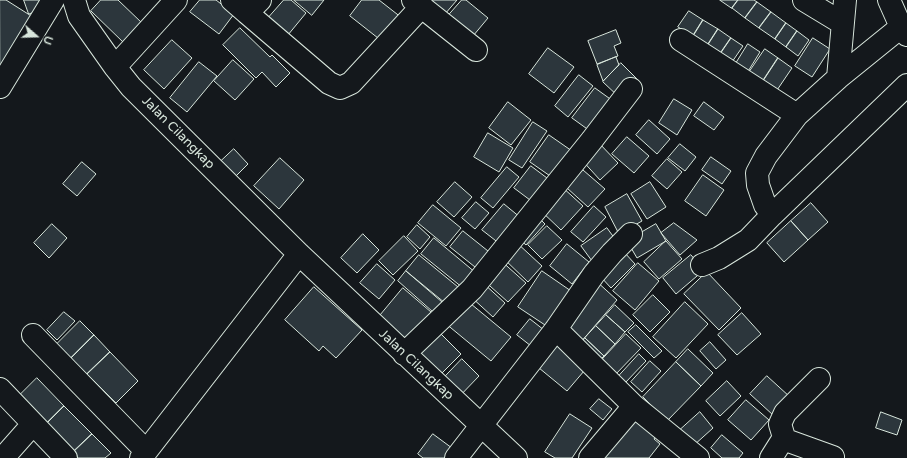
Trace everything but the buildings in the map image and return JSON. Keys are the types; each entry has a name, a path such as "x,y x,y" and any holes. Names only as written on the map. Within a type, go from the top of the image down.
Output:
{"street":[{"path":"0,87 53,0"},
{"name":"Jalan Cilangkap","path":"74,0 79,16 116,68 131,86 299,254 516,458"},
{"path":"116,68 176,0"},
{"path":"804,0 842,23"},
{"path":"838,78 842,23 846,0"},
{"path":"772,215 765,205 758,185 757,173 766,156 797,115 838,78 904,31 889,0"},
{"path":"246,4 329,83 340,88 351,83 418,3 476,50"},
{"path":"681,40 797,115"},
{"path":"702,265 718,258 748,240 907,85"},
{"path":"404,354 472,289 605,124 631,89"},
{"path":"456,458 556,329 594,274 631,234"},
{"path":"33,335 143,454 299,254"},
{"path":"556,329 634,406 698,458"},
{"path":"771,458 783,439 780,424 785,413 819,379"},
{"path":"0,389 66,458"},
{"path":"590,458 634,406"},
{"path":"3,458 33,424"},
{"path":"783,439 833,457"}]}
